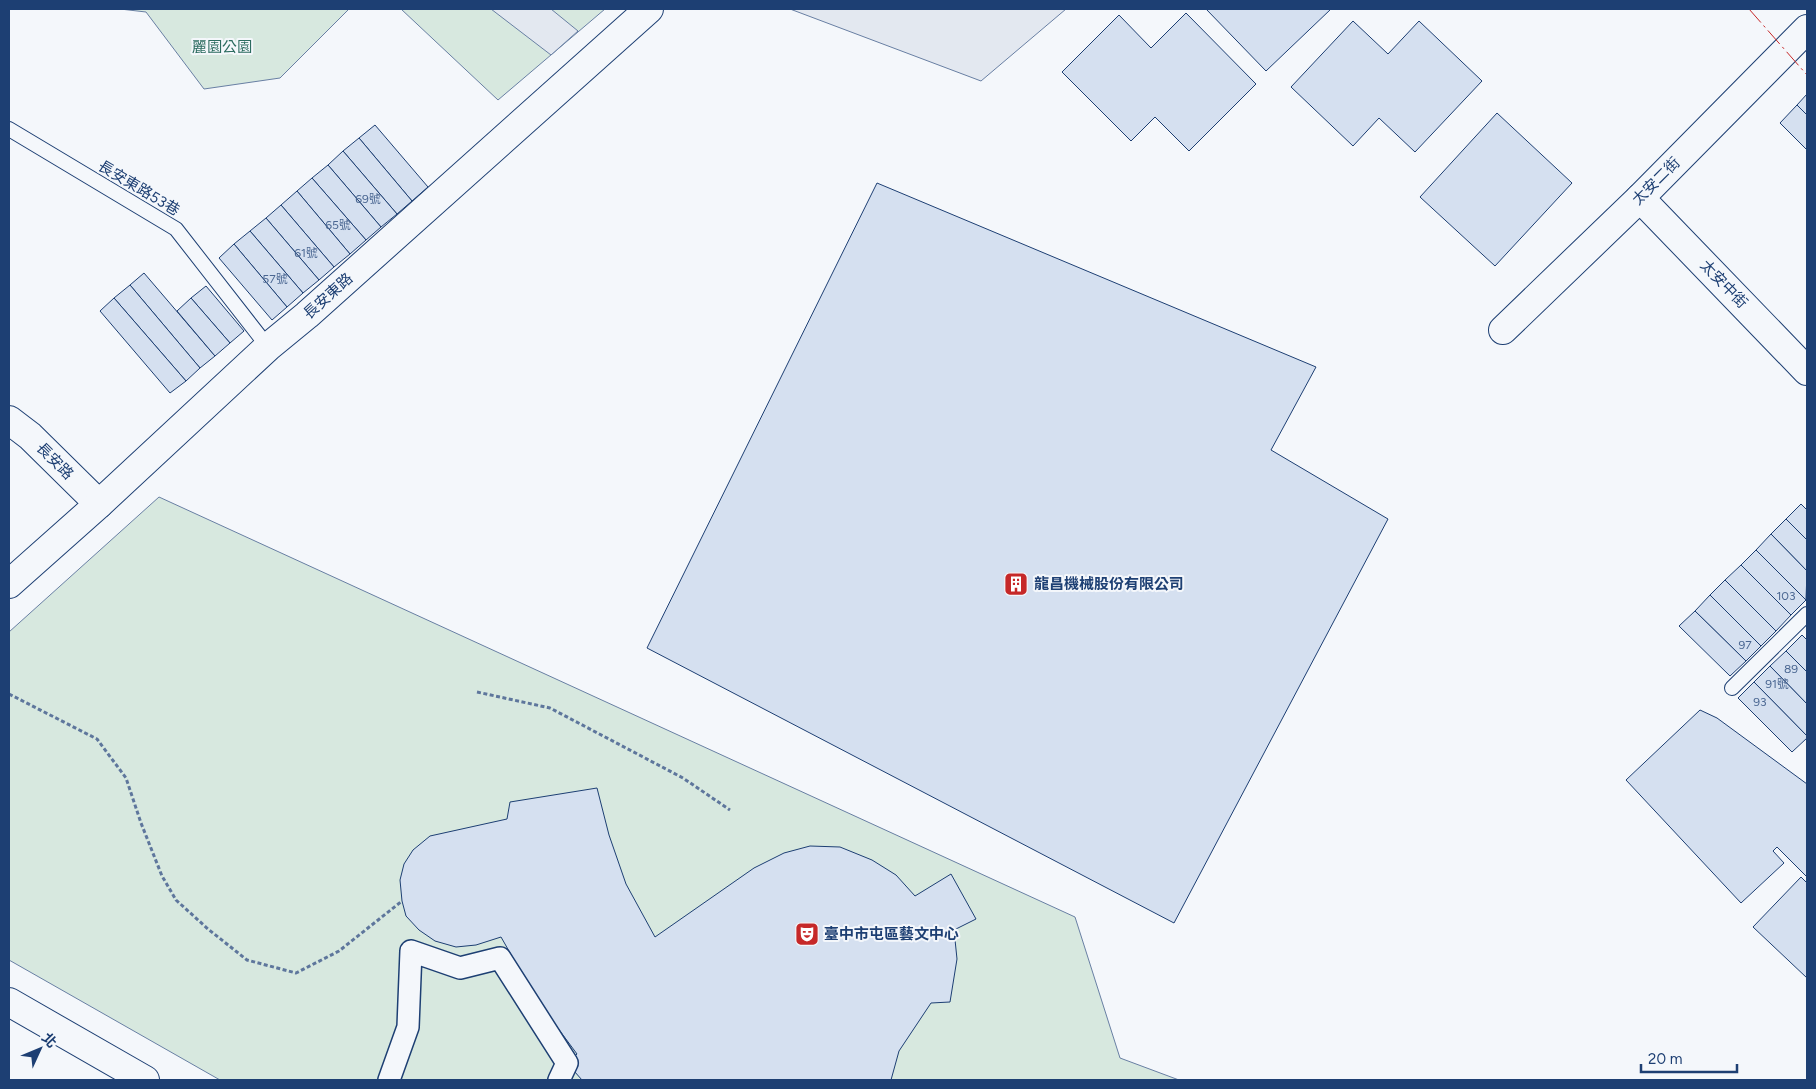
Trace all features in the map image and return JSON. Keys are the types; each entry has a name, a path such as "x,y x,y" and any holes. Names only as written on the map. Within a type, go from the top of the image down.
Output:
{"street":[{"name":"長安東路","path":"9,584 99,504 268,347 307,315 648,9"},
{"name":"太安二街","path":"1503,330 1640,198 1807,29"},
{"name":"太安中街","path":"1640,198 1807,371"},
{"name":"長安路","path":"9,420 30,436 99,504"},
{"path":"389,1080 408,1027 411,951 460,968 500,958 567,1063 560,1080"},
{"path":"9,1002 145,1080"}],"lane":[{"name":"長安東路53巷","path":"9,130 176,229 268,347"},
{"path":"1732,688 1807,614"}],"path":[{"path":"477,692 550,708 683,778 730,810"},
{"path":"9,694 97,739 126,778 158,867 176,900 247,960 296,973 339,951 402,901"}],"green space":[{"name":"麗園公園","path":"120,9 349,9 280,78 204,89 146,12"},
{"path":"401,9 605,9 498,100"},
{"path":"159,497 1075,917 1120,1058 1179,1080 220,1080 9,960 9,632"}],"shaded area":[{"path":"491,9 551,9 578,31 551,55"},
{"path":"790,9 1066,9 981,81"}],"building":[{"path":"1206,9 1331,9 1266,71"},
{"path":"1186,13 1256,84 1189,151 1155,117 1131,141 1062,72 1119,15 1151,48"},
{"path":"1353,21 1388,54 1419,21 1482,81 1415,152 1379,118 1353,146 1291,87"},
{"path":"1807,94 1807,115 1797,105"},
{"path":"1797,105 1807,115 1807,150 1780,123"},
{"path":"1497,113 1572,183 1495,266 1420,197"},
{"path":"375,125 428,187 412,201 359,138"},
{"path":"359,138 412,201 397,214 343,151"},
{"path":"343,151 397,214 381,227 328,165"},
{"path":"328,165 381,227 366,240 312,178"},
{"path":"312,178 366,240 350,254 297,191"},
{"name":"龍昌機械股份有限公司","path":"877,183 1316,367 1271,450 1388,519 1174,923 647,648"},
{"path":"297,191 350,254 334,267 281,205"},
{"path":"281,205 334,267 319,280 266,218"},
{"path":"266,218 319,280 303,293 250,231"},
{"path":"250,231 303,293 287,307 234,244"},
{"path":"234,244 287,307 272,320 219,258"},
{"path":"144,273 215,356 200,368 130,285"},
{"path":"130,285 200,368 186,381 114,298"},
{"path":"206,286 244,331 230,343 191,298"},
{"path":"114,298 186,381 170,393 100,311"},
{"path":"191,298 230,343 215,356 177,311"},
{"path":"1801,504 1807,510 1807,540 1786,519"},
{"path":"1786,519 1807,540 1807,571 1771,534"},
{"path":"1771,534 1807,571 1806,600 1756,550"},
{"path":"1756,550 1806,600 1791,615 1741,565"},
{"path":"1741,565 1791,615 1776,631 1725,580"},
{"path":"1725,580 1776,631 1761,646 1710,595"},
{"path":"1710,595 1761,646 1746,661 1695,611"},
{"path":"1695,611 1746,661 1730,676 1679,626"},
{"path":"1802,635 1807,640 1807,672 1786,651"},
{"path":"1786,651 1807,672 1807,704 1770,666"},
{"path":"1770,666 1807,704 1807,736 1754,682"},
{"path":"1754,682 1807,736 1792,752 1738,698"},
{"path":"1700,710 1717,718 1807,784 1807,877 1777,847 1773,851 1784,863 1741,903 1626,780"},
{"name":"臺中市屯區藝文中心","path":"597,788 609,835 626,884 655,937 754,868 784,853 810,846 840,847 872,860 896,875 915,896 951,874 976,919 954,930 957,959 950,1002 931,1003 899,1051 891,1080 582,1080 567,1063 577,1054 537,1000 501,937 476,945 456,947 435,941 419,930 406,916 400,880 404,864 413,850 430,836 507,819 510,802"},
{"path":"1801,877 1807,883 1807,978 1753,927"}],"power":[{"path":"1749,9 1807,75"}],"place":[{"name":"龍昌機械股份有限公司","path":"1016,584"},
{"name":"臺中市屯區藝文中心","path":"807,934"}]}
